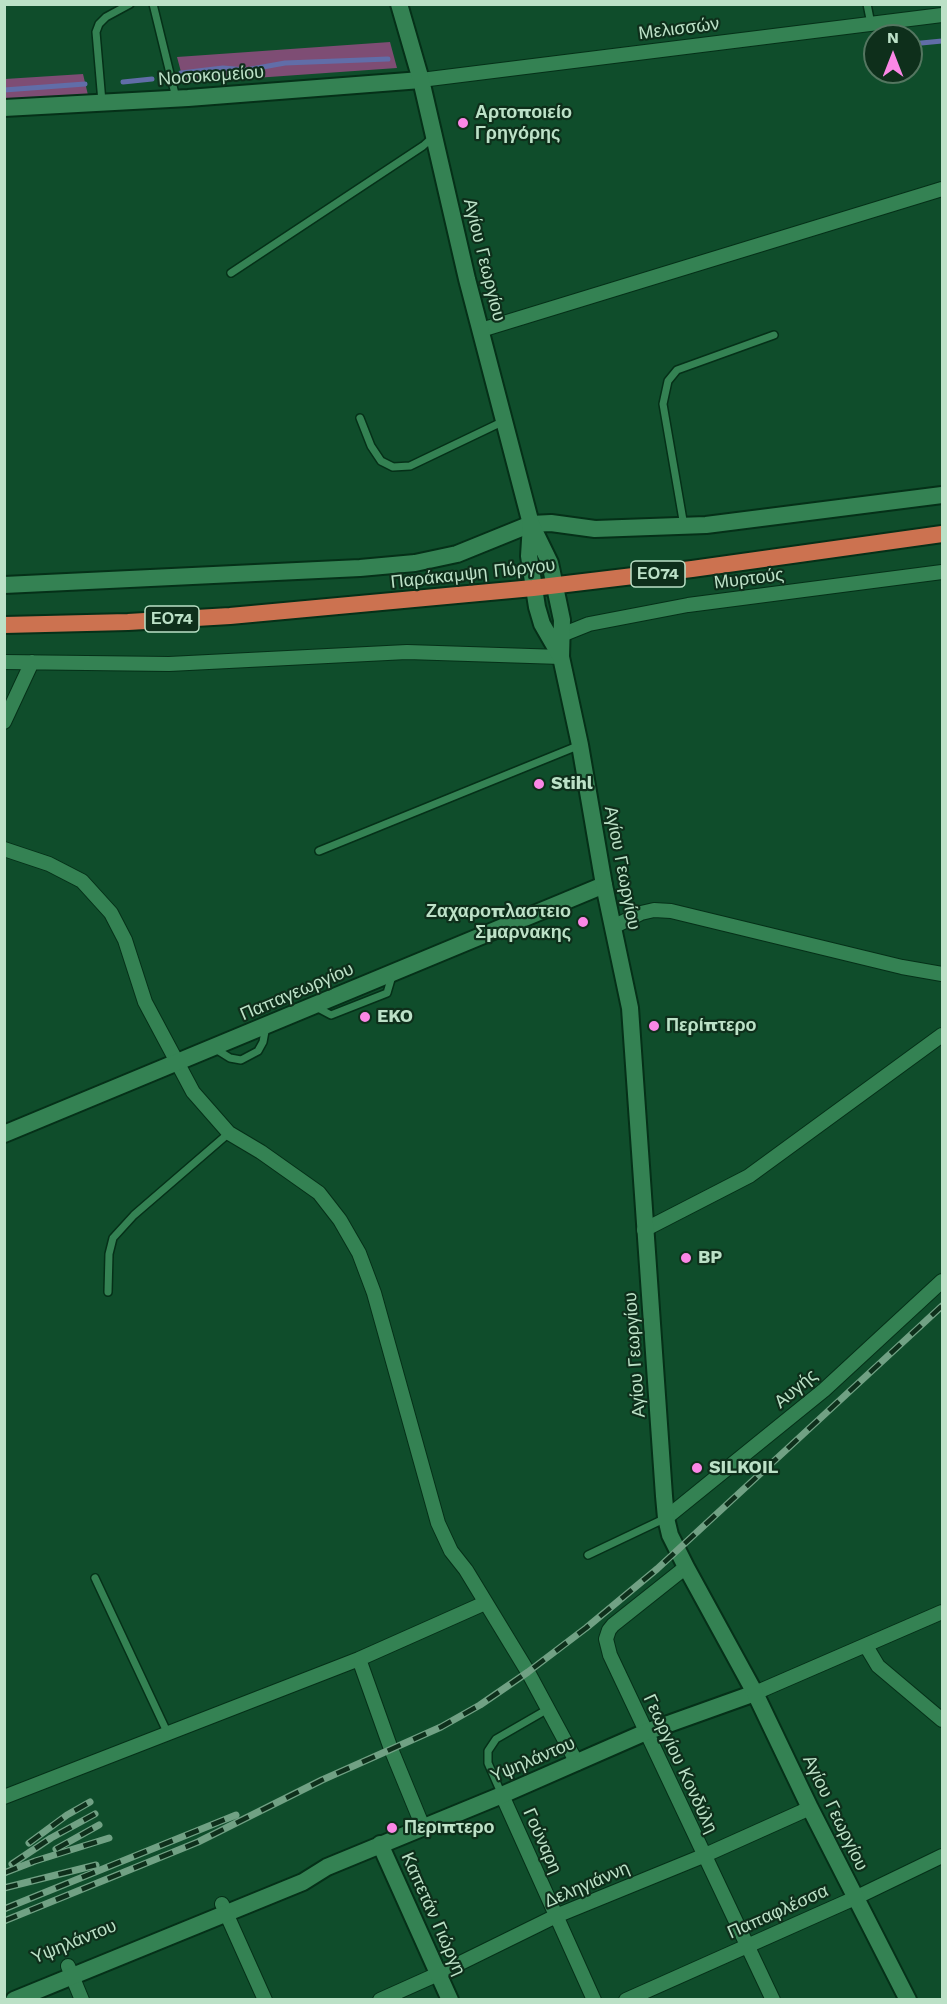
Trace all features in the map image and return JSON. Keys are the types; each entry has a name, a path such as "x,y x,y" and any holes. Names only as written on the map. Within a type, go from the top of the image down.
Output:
{"highway":[{"name":"Παράκαμψη Πύργου","path":"4,625 128,622 230,616 556,586 942,534"}],"street":[{"name":"Αγίου Γεωργίου","path":"399,4 421,80 531,525 546,554 556,586 564,634 561,657"},
{"name":"Μελισσών","path":"871,24 942,15"},
{"name":"Μελισσών","path":"421,80 863,25"},
{"name":"Νοσοκομείου","path":"4,108 421,80"},
{"path":"481,330 942,189"},
{"path":"4,585 360,568 415,562 457,554 531,525 551,523 595,529 717,524 942,495"},
{"name":"Αγίου Γεωργίου","path":"531,525 529,556 533,588 542,624 561,657 630,1008 644,1230 666,1518 670,1535 755,1693 810,1808 908,2000"},
{"name":"Μυρτούς","path":"564,634 589,624 688,605 942,572"},
{"path":"4,662 169,664 407,652 561,657"},
{"path":"4,722 32,662"},
{"path":"4,849 49,864 82,881 111,913 125,940 145,1002 193,1092 229,1133 320,1193 340,1220 359,1253 374,1293 438,1523 451,1551 466,1570 528,1672 577,1763"},
{"name":"Παπαγεωργίου","path":"4,1134 604,885"},
{"path":"613,927 641,912 671,911 902,967 942,974"},
{"path":"644,1230 749,1176 942,1035"},
{"name":"Αυγής","path":"666,1518 824,1390 942,1281"},
{"name":"Γεωργίου Κονδύλη","path":"686,1567 613,1625 606,1639 610,1655 773,2000"},
{"path":"4,1797 359,1659 485,1603"},
{"path":"755,1693 942,1612"},
{"path":"866,1646 878,1666 942,1720"},
{"path":"359,1659 391,1749 423,1827"},
{"name":"Υψηλάντου","path":"4,1992 70,1971 224,1909 301,1872 327,1867 502,1795 646,1732 755,1693"},
{"name":"Γούναρη","path":"502,1795 594,2000"},
{"name":"Δεληγιάννη","path":"380,2000 556,1916 703,1856 810,1808"},
{"name":"Καπετάν Γιώργη","path":"380,1844 450,2000"},
{"name":"Παπαφλέσσα","path":"626,2000 855,1898 942,1856"},
{"path":"224,1909 266,2000"},
{"path":"70,1971 82,2000"},
{"name":"Υψηλάντου","path":"14,2000 70,1971"}],"lane":[{"path":"102,102 96,32 99,24 106,17 130,4"},
{"path":"153,4 176,98"},
{"path":"867,4 871,24"},
{"path":"231,273 423,146 434,136"},
{"path":"684,526 663,404 668,381 677,370 774,335"},
{"path":"360,418 371,446 381,461 393,467 410,466 504,421"},
{"path":"319,851 580,746"},
{"path":"108,1292 109,1254 113,1238 134,1215 229,1133"},
{"path":"588,1555 666,1518"},
{"path":"95,1578 168,1734"},
{"path":"502,1795 488,1763 488,1751 496,1739 548,1709"}],"shaded area":[{"path":"390,42 397,68 184,83 177,57"},
{"path":"83,74 88,95 5,100 5,79"}],"waterway":[{"path":"923,43 942,41"},
{"path":"181,73 223,68 246,70 285,63 388,59"},
{"path":"123,82 152,79"},
{"path":"4,90 85,84"}],"railway":[{"path":"4,1921 198,1842 322,1780 441,1727 480,1705 586,1628 657,1569 942,1306"},
{"path":"29,1843 67,1815 90,1802"},
{"path":"12,1864 51,1838 95,1814"},
{"path":"4,1909 236,1815"},
{"path":"56,1849 99,1825"},
{"path":"4,1873 109,1838"},
{"path":"4,1888 96,1865"}],"place":[{"name":"Αρτοποιείο Γρηγόρης","path":"463,123"},
{"name":"Stihl","path":"539,784"},
{"name":"Ζαχαροπλαστειο Σμαρνακης","path":"583,922"},
{"name":"EKO","path":"365,1017"},
{"name":"Περίπτερο","path":"654,1026"},
{"name":"BP","path":"686,1258"},
{"name":"SILKOIL","path":"697,1468"},
{"name":"Περιπτερο","path":"392,1828"}]}
